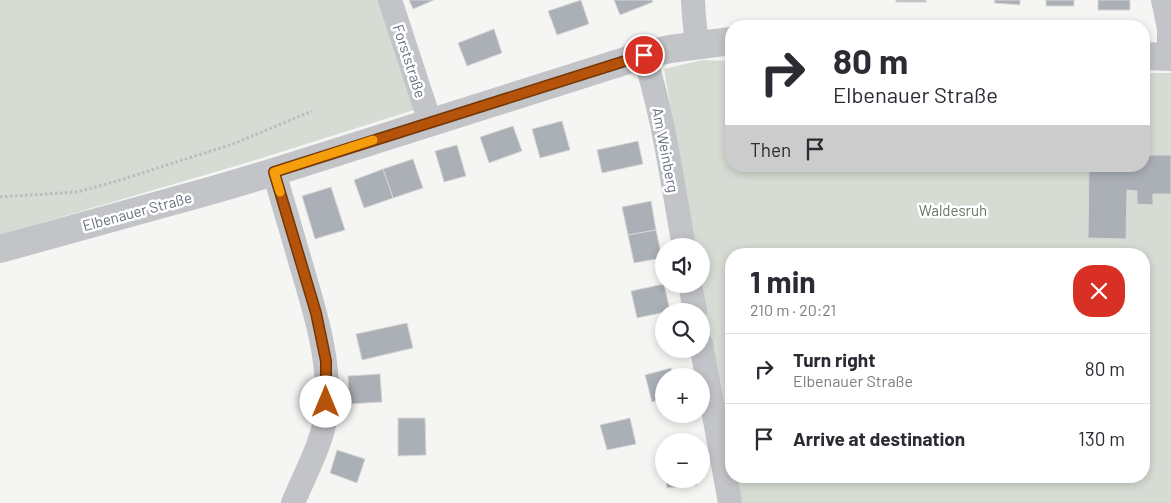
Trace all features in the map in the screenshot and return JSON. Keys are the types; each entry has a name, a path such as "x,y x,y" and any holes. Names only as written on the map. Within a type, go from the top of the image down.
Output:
{"street":[{"name":"Forststraße","path":"390,0 430,122"},
{"path":"693,0 697,45"},
{"path":"1161,57 1169,28 1163,0"},
{"name":"Elbenauer Straße","path":"0,249 274,172 644,55 670,49 725,42"},
{"name":"Am Weinberg","path":"644,55 660,114 683,238"},
{"path":"274,172 316,313 326,361 326,414 321,436 293,503"},
{"path":"704,358 725,476"},
{"path":"726,483 730,503"}],"path":[{"path":"0,197 77,192 233,144 312,111"}],"green space":[{"path":"0,0 379,0 414,110 246,163 0,235"},
{"name":"Waldesruh","path":"702,60 725,61 725,172 1150,172 1150,73 1171,73 1171,503 736,503 733,483 1150,483 1150,248 725,248 725,436 710,345 710,303 703,303 701,293 710,293 710,238 693,238 664,69"}],"building":[{"path":"409,0 434,0 413,9"},
{"path":"581,0 589,24 557,35 548,11"},
{"path":"614,0 652,0 653,2 620,15"},
{"path":"896,0 926,0 926,2 896,2"},
{"path":"995,0 1020,0 1020,5 994,3"},
{"path":"1046,0 1074,0 1074,6 1046,6"},
{"path":"1098,0 1130,0 1130,10 1098,10"},
{"path":"494,29 502,53 467,66 458,43"},
{"path":"562,121 570,150 540,158 532,129"},
{"path":"513,126 522,151 489,163 480,137"},
{"path":"638,141 643,164 602,173 597,150"},
{"path":"457,145 466,176 444,182 435,151"},
{"path":"1150,155 1171,155 1171,194 1153,194 1153,205 1137,204 1137,191 1127,190 1126,239 1088,238 1089,172 1150,172"},
{"path":"413,159 423,188 393,198 383,169"},
{"path":"383,169 393,198 364,208 354,180"},
{"path":"331,187 345,230 315,239 302,196"},
{"path":"651,201 656,230 628,235 622,207"},
{"path":"656,230 658,238 655,238 655,259 634,263 628,235"},
{"path":"655,286 655,293 666,293 668,303 655,303 655,314 637,318 631,291"},
{"path":"407,323 413,348 362,360 356,334"},
{"path":"655,372 655,401 652,402 645,375"},
{"path":"380,374 382,402 349,404 348,376"},
{"path":"398,418 425,418 426,455 398,456"},
{"path":"630,418 636,444 607,450 600,425"},
{"path":"337,450 365,459 357,483 330,473"}],"slow traffic":[{"path":"280,192 274,172 373,140"}],"route":[{"path":"326,402 326,361 316,313 274,172 644,55"}]}
